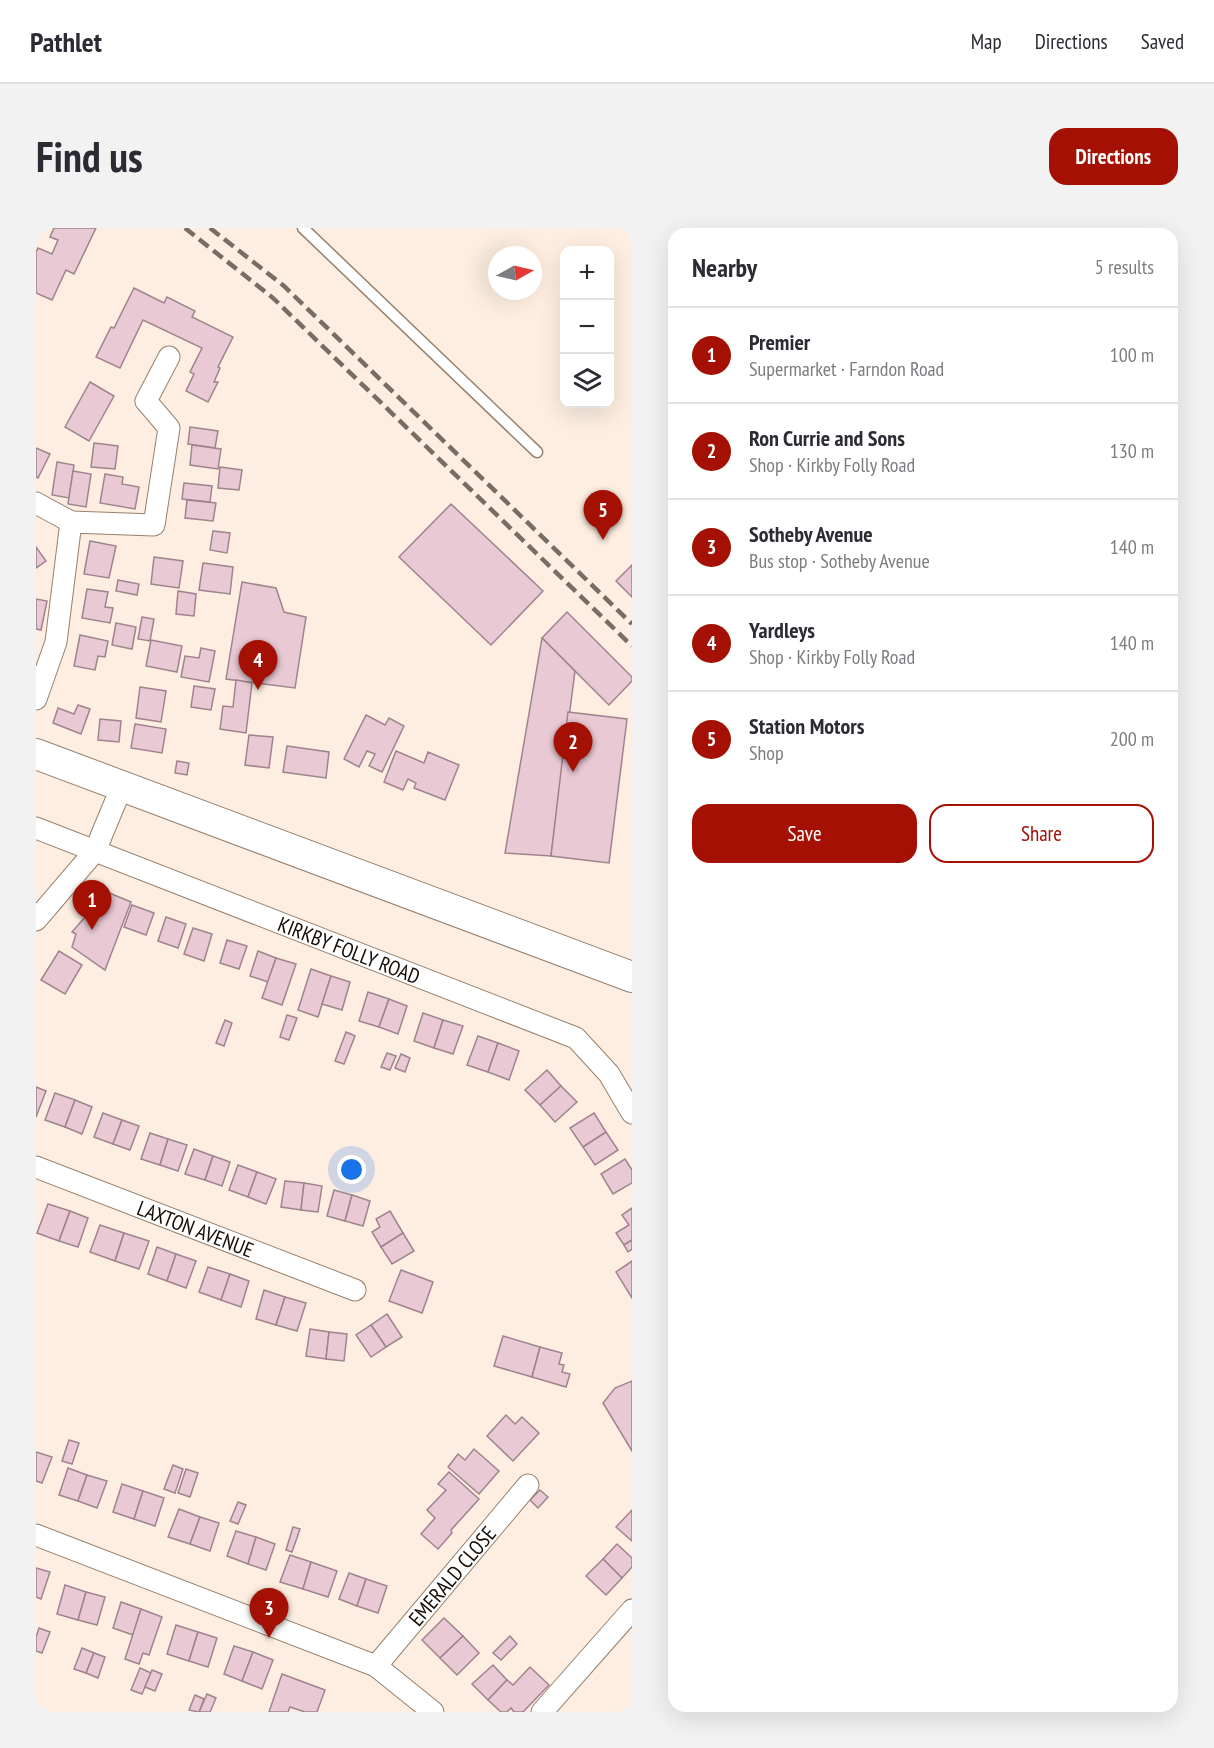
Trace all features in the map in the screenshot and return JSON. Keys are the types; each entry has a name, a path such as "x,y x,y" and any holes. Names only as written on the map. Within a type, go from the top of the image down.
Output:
{"main road":[{"path":"36,754 632,977"}],"street":[{"path":"36,503 71,522 154,525 169,428 146,401 170,357"},
{"path":"36,699 56,642 71,522"},
{"path":"36,920 95,851 122,786"},
{"name":"KIRKBY FOLLY ROAD","path":"36,828 576,1038 609,1074 632,1113"},
{"name":"LAXTON AVENUE","path":"36,1167 355,1290"},
{"name":"EMERALD CLOSE","path":"376,1666 528,1485"},
{"path":"36,1534 376,1666 433,1712"},
{"path":"542,1712 632,1610"}],"lane":[{"path":"303,228 537,452"}],"building":[{"path":"54,228 96,228 74,274 66,270 52,300 36,293 36,252 38,248 52,254 58,240 50,237"},
{"path":"134,288 164,303 167,297 195,311 192,317 233,337 218,367 220,368 214,382 218,382 208,402 186,391 194,374 190,372 202,348 143,320 120,368 96,357"},
{"path":"90,382 114,396 89,441 65,427"},
{"path":"190,427 218,431 215,448 188,444"},
{"path":"94,443 118,446 115,469 91,467"},
{"path":"192,445 221,449 218,469 190,465"},
{"path":"36,448 50,454 38,478 36,477"},
{"path":"57,462 74,465 69,498 52,495"},
{"path":"220,467 242,470 239,490 218,488"},
{"path":"73,471 91,474 86,507 68,504"},
{"path":"105,474 123,477 122,484 139,487 135,509 100,503"},
{"path":"184,483 212,486 210,502 182,499"},
{"path":"187,500 216,503 213,521 185,518"},
{"path":"451,504 543,591 491,645 399,557"},
{"path":"213,531 230,533 227,553 210,550"},
{"path":"90,541 116,546 109,578 84,574"},
{"path":"36,547 46,561 36,568"},
{"path":"154,557 183,561 179,588 151,584"},
{"path":"203,563 233,567 230,594 199,590"},
{"path":"632,565 632,597 616,581"},
{"path":"118,580 139,584 137,595 116,591"},
{"path":"242,582 276,588 284,612 306,617 295,688 226,679"},
{"path":"87,589 108,592 105,607 113,608 110,623 82,618"},
{"path":"178,591 196,594 194,616 176,614"},
{"path":"36,599 47,601 41,630 36,629"},
{"path":"567,612 632,677 632,681 609,705 542,638"},
{"path":"142,617 154,619 150,641 138,639"},
{"path":"116,623 136,627 132,649 112,645"},
{"path":"80,635 108,641 105,657 98,656 95,670 74,666"},
{"path":"542,638 575,671 551,856 505,853"},
{"path":"151,640 182,646 177,672 146,666"},
{"path":"201,648 215,651 209,682 181,677 185,656 199,658"},
{"path":"236,680 252,683 246,733 220,729 223,706 233,707"},
{"path":"194,686 215,689 211,710 191,707"},
{"path":"140,687 166,691 161,722 136,718"},
{"path":"78,705 90,709 81,734 53,723 58,708 74,714"},
{"path":"568,712 627,719 609,863 551,856"},
{"path":"366,715 385,725 389,718 404,726 382,772 369,766 375,754 367,751 359,767 344,759"},
{"path":"100,719 121,721 119,742 98,740"},
{"path":"135,724 166,729 162,753 131,748"},
{"path":"249,735 273,737 269,768 245,765"},
{"path":"287,746 329,752 326,778 283,772"},
{"path":"396,751 424,763 428,752 459,765 445,800 414,788 416,783 408,779 403,790 384,782"},
{"path":"177,761 189,763 187,775 175,773"},
{"path":"107,892 131,902 105,970 72,947 76,934 72,932"},
{"path":"132,905 154,913 146,935 124,927"},
{"path":"166,917 186,924 178,948 158,941"},
{"path":"193,928 212,934 204,961 184,954"},
{"path":"227,940 247,946 239,969 220,963"},
{"path":"59,951 82,965 65,994 41,980"},
{"path":"258,951 276,958 268,982 250,976"},
{"path":"276,958 296,964 282,1005 262,998"},
{"path":"311,969 331,976 318,1017 298,1010"},
{"path":"331,976 350,982 342,1010 322,1004"},
{"path":"368,992 389,999 379,1027 359,1021"},
{"path":"389,999 407,1006 398,1034 379,1027"},
{"path":"423,1013 443,1020 434,1048 414,1041"},
{"path":"287,1015 297,1018 289,1040 280,1037"},
{"path":"225,1020 232,1023 224,1046 216,1043"},
{"path":"443,1020 463,1026 453,1054 434,1048"},
{"path":"346,1032 355,1036 344,1064 335,1061"},
{"path":"478,1036 498,1043 488,1072 467,1065"},
{"path":"498,1043 519,1051 509,1080 488,1072"},
{"path":"387,1053 396,1056 390,1070 381,1067"},
{"path":"401,1054 410,1058 405,1072 395,1068"},
{"path":"547,1070 561,1086 540,1105 525,1090"},
{"path":"561,1086 577,1102 555,1122 540,1105"},
{"path":"36,1087 46,1091 36,1117"},
{"path":"55,1093 75,1100 65,1127 45,1120"},
{"path":"75,1100 92,1107 82,1134 65,1127"},
{"path":"103,1113 122,1120 113,1144 94,1137"},
{"path":"594,1113 606,1132 583,1147 570,1128"},
{"path":"122,1120 139,1126 130,1150 113,1144"},
{"path":"606,1132 618,1150 595,1165 583,1147"},
{"path":"150,1133 168,1139 160,1165 141,1159"},
{"path":"168,1139 187,1145 178,1171 160,1165"},
{"path":"194,1149 213,1156 205,1180 185,1174"},
{"path":"213,1156 230,1162 222,1186 205,1180"},
{"path":"625,1159 632,1170 632,1183 613,1194 601,1174"},
{"path":"238,1165 257,1172 248,1197 229,1190"},
{"path":"257,1172 276,1179 266,1204 248,1197"},
{"path":"285,1181 304,1183 301,1210 281,1207"},
{"path":"304,1183 322,1186 318,1212 301,1210"},
{"path":"334,1190 352,1195 345,1221 327,1216"},
{"path":"352,1195 370,1201 363,1226 345,1221"},
{"path":"48,1204 70,1211 59,1241 37,1233"},
{"path":"632,1208 632,1240 624,1245 616,1233 629,1225 622,1215"},
{"path":"70,1211 88,1218 78,1247 59,1241"},
{"path":"390,1211 403,1233 381,1247 372,1232 380,1227 376,1219"},
{"path":"100,1225 124,1233 115,1261 90,1252"},
{"path":"124,1233 149,1241 139,1269 115,1261"},
{"path":"403,1233 414,1251 392,1264 381,1247"},
{"path":"632,1240 632,1249 628,1252 624,1245"},
{"path":"157,1247 176,1254 167,1281 148,1274"},
{"path":"176,1254 196,1261 186,1288 167,1281"},
{"path":"632,1261 632,1298 616,1272"},
{"path":"208,1267 230,1274 221,1300 199,1292"},
{"path":"401,1270 433,1282 422,1313 389,1301"},
{"path":"230,1274 249,1281 241,1307 221,1300"},
{"path":"264,1290 285,1297 276,1325 256,1319"},
{"path":"285,1297 306,1303 297,1331 276,1325"},
{"path":"387,1314 402,1337 386,1347 371,1325"},
{"path":"371,1325 386,1347 371,1357 356,1335"},
{"path":"310,1329 329,1332 326,1359 306,1356"},
{"path":"329,1332 347,1334 344,1361 326,1359"},
{"path":"503,1336 540,1347 532,1377 494,1366"},
{"path":"540,1347 562,1353 559,1364 564,1365 562,1372 570,1374 566,1387 532,1377"},
{"path":"632,1381 632,1451 603,1403 615,1388"},
{"path":"506,1415 515,1424 522,1417 539,1433 513,1461 487,1436"},
{"path":"69,1440 79,1443 72,1464 62,1461"},
{"path":"474,1449 499,1471 479,1494 448,1467 458,1454 465,1460"},
{"path":"36,1452 52,1457 42,1483 36,1481"},
{"path":"173,1465 183,1469 175,1493 164,1489"},
{"path":"68,1468 87,1475 78,1501 59,1495"},
{"path":"186,1469 198,1473 190,1497 178,1493"},
{"path":"449,1472 479,1499 451,1530 452,1533 438,1549 421,1534 435,1518 427,1510 446,1490 438,1484"},
{"path":"87,1475 107,1481 97,1508 78,1501"},
{"path":"122,1484 143,1491 134,1519 113,1512"},
{"path":"540,1490 548,1497 538,1508 530,1500"},
{"path":"143,1491 164,1498 155,1526 134,1519"},
{"path":"238,1502 246,1505 238,1524 230,1521"},
{"path":"179,1509 200,1517 190,1544 168,1537"},
{"path":"632,1510 632,1541 616,1527"},
{"path":"200,1517 219,1523 210,1551 190,1544"},
{"path":"293,1527 300,1529 292,1552 286,1550"},
{"path":"236,1531 256,1537 248,1564 227,1556"},
{"path":"256,1537 275,1544 266,1570 248,1564"},
{"path":"617,1544 632,1558 632,1567 622,1578 603,1559"},
{"path":"290,1555 311,1562 303,1589 280,1582"},
{"path":"603,1559 622,1578 606,1595 586,1576"},
{"path":"311,1562 337,1571 328,1597 303,1589"},
{"path":"36,1568 50,1572 41,1599 36,1597"},
{"path":"349,1573 366,1579 357,1606 339,1599"},
{"path":"366,1579 387,1586 378,1613 357,1606"},
{"path":"65,1585 86,1592 78,1620 57,1614"},
{"path":"86,1592 105,1597 97,1625 78,1620"},
{"path":"121,1602 141,1609 133,1635 113,1628"},
{"path":"141,1609 162,1617 149,1655 143,1653 139,1664 125,1659"},
{"path":"444,1618 463,1636 440,1658 422,1640"},
{"path":"176,1625 198,1632 189,1661 167,1654"},
{"path":"39,1628 50,1632 42,1653 36,1651 36,1637"},
{"path":"198,1632 217,1638 208,1667 189,1661"},
{"path":"463,1636 479,1653 457,1675 440,1658"},
{"path":"510,1636 517,1644 501,1660 493,1653"},
{"path":"234,1646 253,1652 242,1681 224,1674"},
{"path":"82,1648 94,1653 86,1673 74,1669"},
{"path":"253,1652 273,1660 262,1689 242,1681"},
{"path":"94,1653 105,1657 98,1678 86,1673"},
{"path":"493,1665 507,1680 488,1700 472,1684"},
{"path":"530,1667 549,1685 523,1712 514,1712 511,1708 507,1712 501,1712 488,1700 507,1680 513,1685"},
{"path":"140,1668 151,1673 142,1694 131,1690"},
{"path":"152,1670 162,1674 155,1691 145,1687"},
{"path":"282,1674 325,1690 317,1712 305,1712 290,1707 288,1712 269,1712"},
{"path":"207,1694 216,1698 210,1712 199,1712"},
{"path":"195,1695 204,1699 199,1712 189,1710"}],"railway":[{"path":"185,228 273,298 632,646"},
{"path":"210,228 284,286 632,624"}],"place":[{"name":"Station Motors","path":"603,540"},
{"name":"Yardleys","path":"258,690"},
{"name":"Ron Currie and Sons","path":"573,772"},
{"name":"Premier","path":"92,930"},
{"name":"Sotheby Avenue","path":"269,1638"}]}
